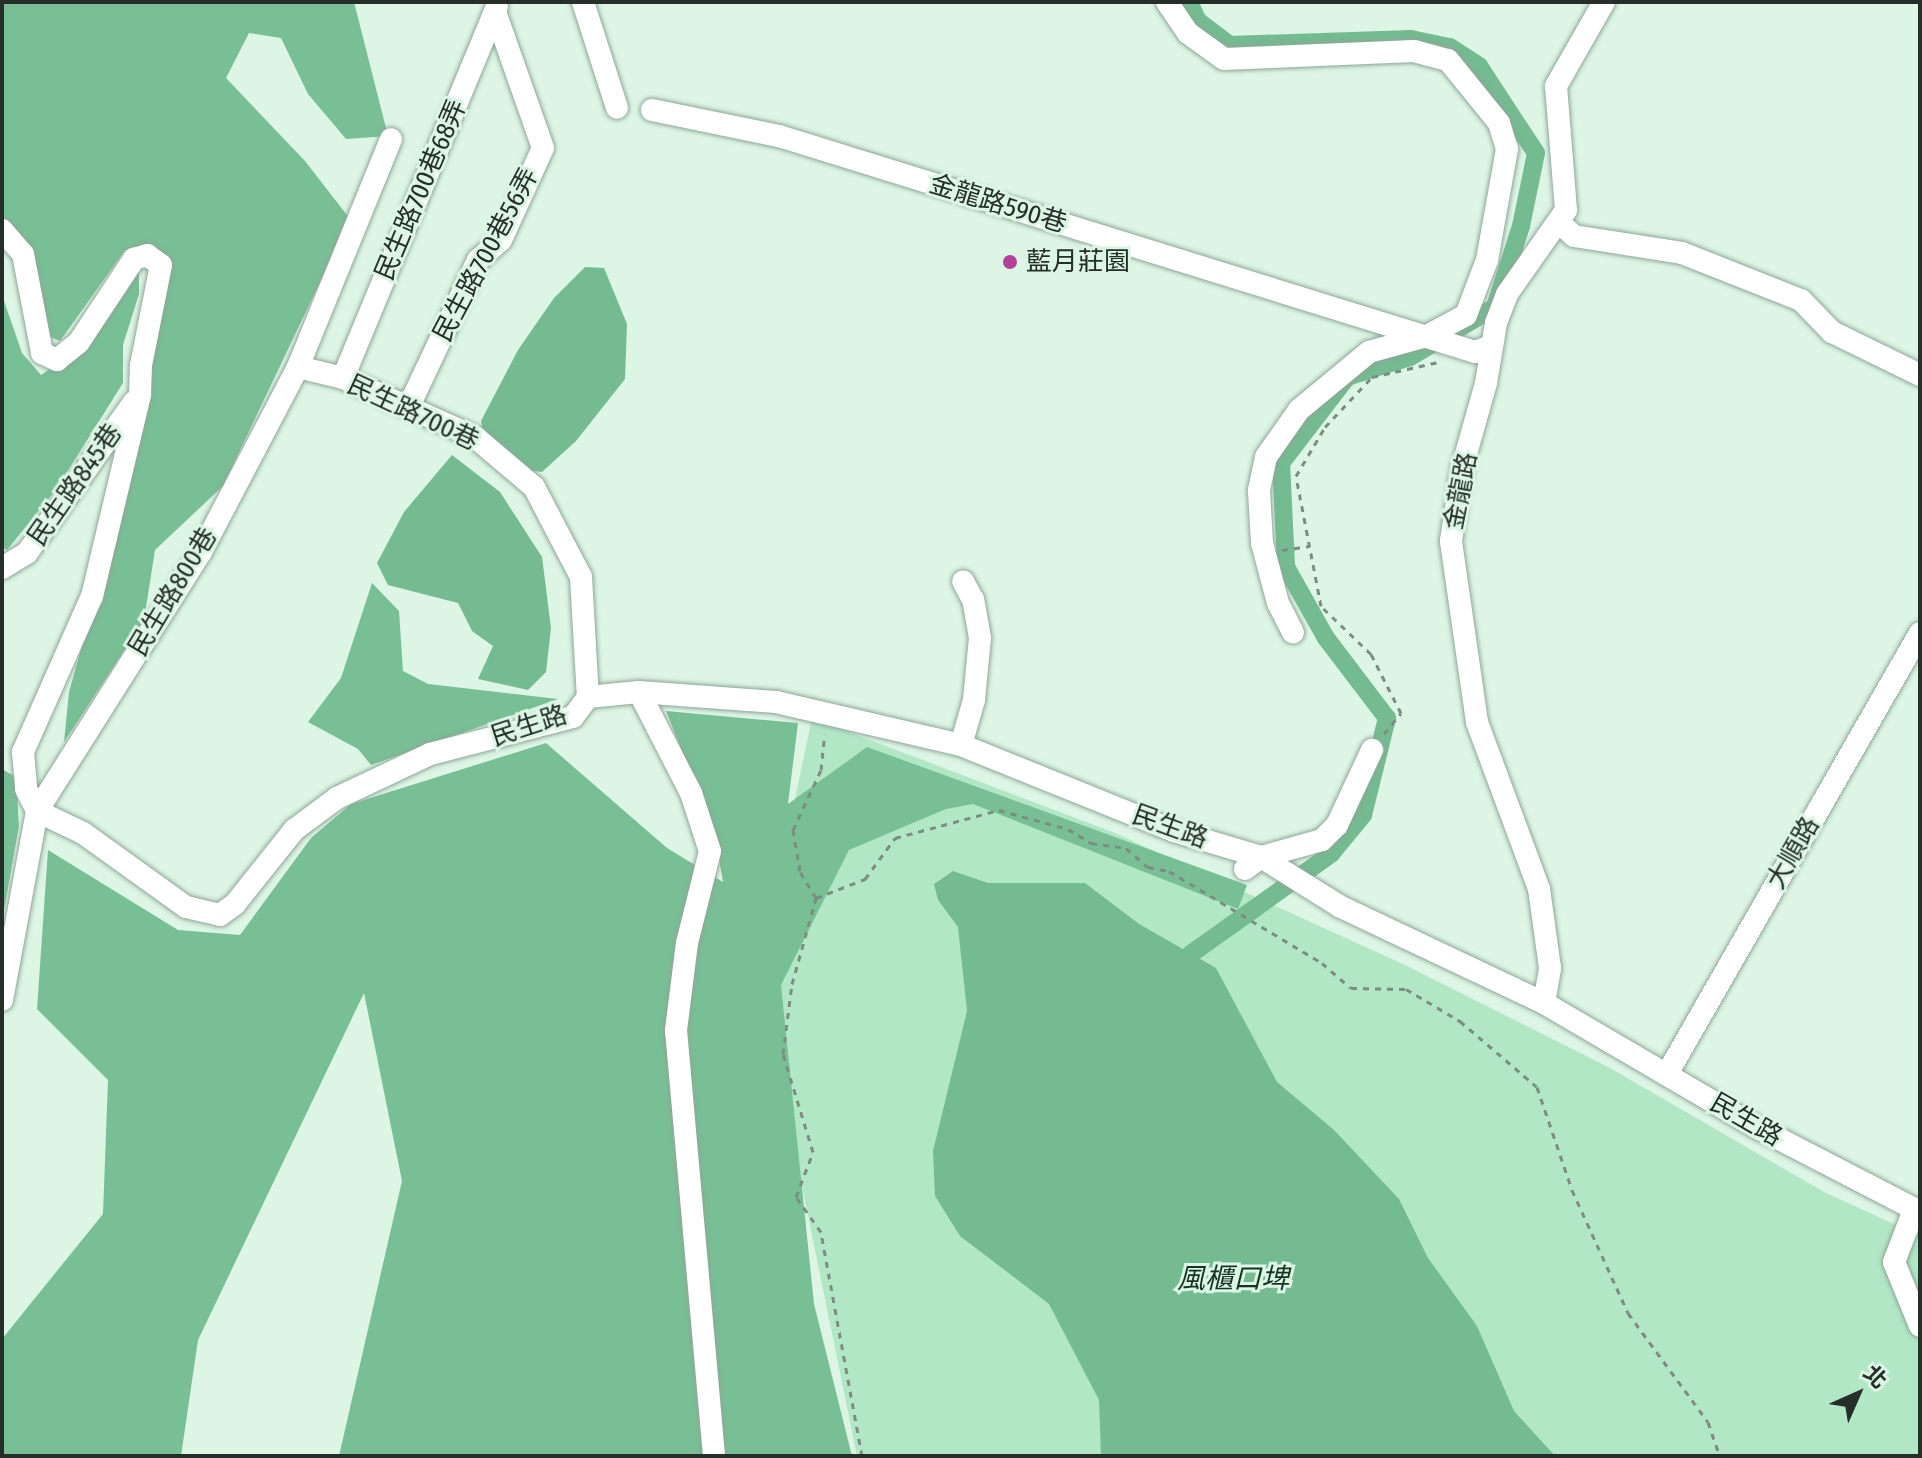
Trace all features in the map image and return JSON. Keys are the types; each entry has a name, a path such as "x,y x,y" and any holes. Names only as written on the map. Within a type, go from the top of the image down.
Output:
{"street":[{"path":"583,2 617,108"},
{"path":"1167,2 1188,33 1224,59 1238,62 1414,51 1448,60 1499,123 1507,149 1487,260 1466,315 1429,338 1369,352 1290,422 1261,473 1264,552 1278,603 1293,632"},
{"path":"1604,2 1556,86 1566,210 1561,224 1574,236 1682,253 1801,300 1832,332 1920,375"},
{"name":"民生路700巷68弄","path":"343,378 497,7"},
{"name":"民生路700巷56弄","path":"409,406 478,260 501,240 543,148 497,7"},
{"name":"金龍路590巷","path":"652,110 779,136 1429,338 1473,348"},
{"name":"民生路800巷","path":"37,811 201,552 298,367 391,139"},
{"name":"金龍路","path":"1544,1003 1550,968 1539,889 1477,722 1452,567 1473,348 1522,271 1561,224"},
{"path":"2,230 23,254 42,353 57,360 79,342 134,259 147,255 161,265 141,365 140,395 92,596 23,752 26,789 37,811 2,1000"},
{"path":"1487,260 1522,271"},
{"name":"民生路700巷","path":"298,367 343,378 475,437 534,487 581,577 588,697"},
{"name":"民生路845巷","path":"2,568 27,553 140,395"},
{"path":"961,745 974,700 980,638 973,600 963,581"},
{"name":"大順路","path":"1667,1074 1920,633"},
{"path":"639,692 691,793 710,851 687,943 676,1030 714,1456"},
{"name":"民生路","path":"37,811 83,833 186,907 220,915 235,904 294,830 337,798 430,754 573,717 588,697 639,692 720,694 827,714 961,745 1253,863 1544,1003 1917,1211"},
{"path":"1253,863 1322,840 1337,825 1372,750"},
{"path":"1917,1211 1894,1262 1920,1326"}],"path":[{"path":"1372,750 1401,713 1371,654 1321,606 1296,476 1325,427 1372,377 1473,348"},
{"path":"1264,552 1310,546"},
{"path":"827,714 821,770 793,830 800,871 816,898 792,984 783,1054 813,1152 796,1197 821,1232 862,1456"},
{"path":"816,898 865,879 895,838 999,810 1068,829 1091,843 1126,848 1148,867 1169,871 1290,943 1351,988 1406,989 1460,1021 1537,1087 1572,1190 1628,1313 1708,1422 1720,1456"}],"shaded area":[{"path":"2,2 354,2 388,136 346,139 308,94 281,38 249,33 226,78 305,161 350,219 223,486 155,550 144,620 64,742 69,692 135,456 162,262 125,250 60,341 36,331 2,214"},
{"path":"139,272 139,294 123,345 123,383 57,488 7,550 2,547 2,295 22,353 41,375 66,358 118,278"},
{"path":"372,583 399,611 403,671 428,684 558,699 371,765 358,749 308,722 341,678"},
{"path":"666,711 798,723 788,804 867,747 1247,885 1238,909 973,804 946,809 849,850 781,985 814,1304 852,1456 339,1456 402,1181 364,993 198,1340 181,1456 2,1456 2,1339 103,1214 108,1080 37,1009 48,850 178,930 240,935 311,838 351,804 546,743 667,848 723,882 714,830"},
{"path":"812,718 1115,833 1405,965 1610,1068 1826,1193 1920,1236 1920,1456 857,1456 796,1157 762,956"},
{"path":"2,769 16,777 19,826 2,922"}],"water":[{"path":"585,267 604,268 627,324 625,379 576,441 542,472 520,469 485,442 481,421 518,350 554,298"},
{"path":"452,455 500,492 542,557 551,628 546,672 528,690 478,679 493,646 472,631 458,603 388,585 377,563 404,512"},
{"name":"風櫃口埤","path":"953,871 988,883 1085,883 1139,924 1216,968 1277,1082 1334,1130 1399,1199 1428,1258 1477,1326 1514,1411 1555,1456 1101,1456 1099,1400 1049,1304 960,1236 935,1196 933,1151 967,1011 958,927 938,900 934,884"}],"waterway":[{"path":"1189,2 1198,21 1230,45 1411,39 1450,47 1479,66 1536,153 1521,226 1495,307 1410,357 1347,377 1281,463 1286,567 1326,638 1387,718 1363,815 1331,854 1191,954 1189,976"}],"place":[{"name":"藍月莊園","path":"1010,262"}]}
